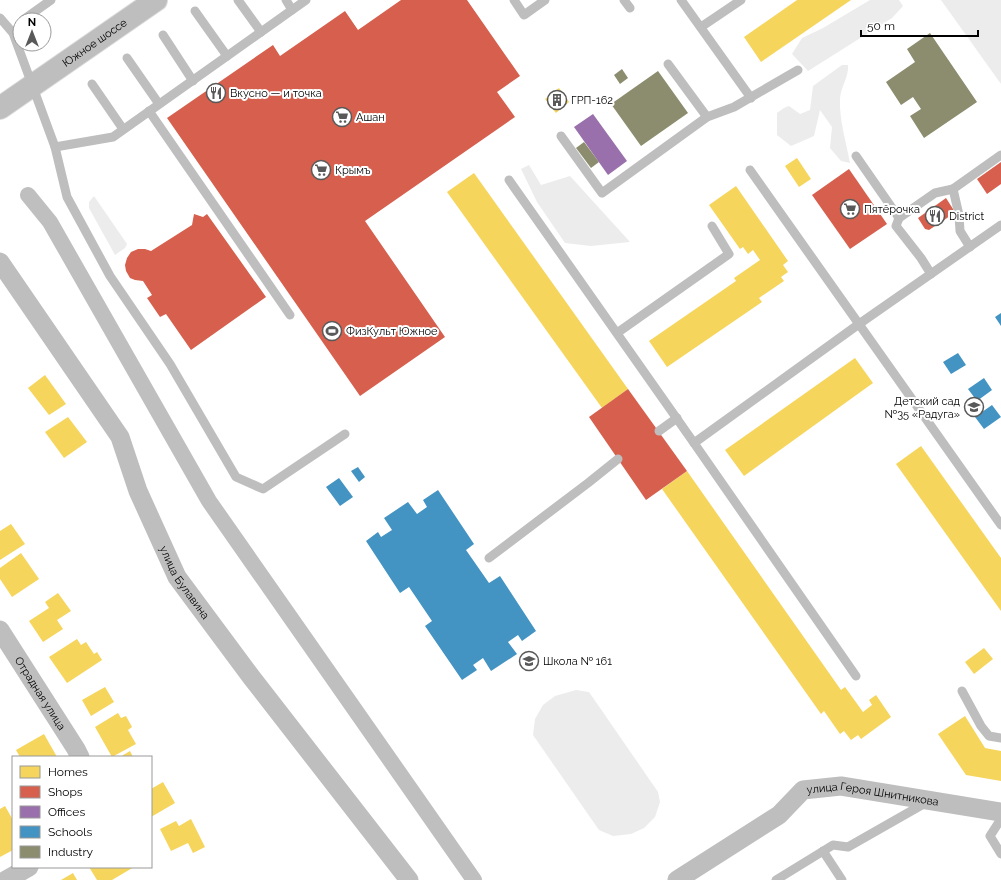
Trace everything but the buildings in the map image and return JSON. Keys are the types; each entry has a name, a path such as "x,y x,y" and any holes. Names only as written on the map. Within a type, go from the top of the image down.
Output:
{"main road":[{"name":"Южное шоссе","path":"0,108 156,0"}],"street":[{"name":"улица Булавина","path":"0,262 120,437 138,491 177,577 252,678 409,880"},
{"name":"Отрадная улица","path":"0,630 80,756"},
{"name":"улица Героя Шнитникова","path":"677,880 779,815 803,790 841,786 1001,812"},
{"path":"6,880 27,868"}],"lane":[{"path":"34,12 51,0"},
{"path":"238,0 261,32"},
{"path":"286,0 292,10"},
{"path":"55,147 112,137 306,0"},
{"path":"514,0 524,15 545,0"},
{"path":"681,0 751,98"},
{"path":"701,27 742,0"},
{"path":"195,11 227,56"},
{"path":"0,18 12,32"},
{"path":"162,35 192,80"},
{"path":"20,52 55,147 67,197 110,276 170,364 236,477 263,489 344,434"},
{"path":"127,58 160,104"},
{"path":"668,64 707,118"},
{"path":"561,136 602,193 707,118 734,107 798,70"},
{"path":"92,84 123,130"},
{"path":"149,111 290,315"},
{"path":"931,274 921,258 896,226 899,218 935,194 953,189 1001,155"},
{"path":"856,156 899,218"},
{"path":"750,170 1001,525"},
{"path":"508,180 677,418 856,676"},
{"path":"953,189 959,215 960,231 970,247"},
{"path":"694,443 859,324 1001,225"},
{"path":"617,333 729,254 712,226"},
{"path":"659,431 677,418"},
{"path":"489,558 618,459"},
{"path":"962,691 980,726 989,736 1001,738"},
{"path":"776,880 833,845 848,846 930,800"},
{"path":"1001,819 990,836 1001,854"},
{"path":"823,851 842,880"}],"shaded area":[{"path":"870,0 899,0 903,6 892,18 808,71 792,54 802,38 823,28"},
{"path":"941,0 1001,0 1001,84"},
{"path":"842,65 848,65 840,98 840,106 850,163 841,161 830,148 832,127 820,110 814,136 791,146 777,135 777,113 789,106 800,114 810,110 813,86"},
{"path":"529,165 541,185 570,176 630,242 591,246 565,243 537,202 521,169"},
{"path":"94,196 127,244 125,248 115,255 89,208 89,202"},
{"path":"576,690 589,692 658,792 660,802 655,817 644,828 631,834 613,836 599,830 533,735 535,719 543,705 555,696"}],"waterway":[{"path":"28,195 50,222 209,501 474,880"}],"place":[{"name":"Вкусно — и точка","path":"216,93"},
{"name":"ГРП-162","path":"557,100"},
{"name":"Ашан","path":"342,117"},
{"name":"Крымъ","path":"321,170"},
{"name":"Пятёрочка","path":"850,209"},
{"name":"District","path":"935,216"},
{"name":"ФизКульт Южное","path":"332,331"},
{"name":"Детский сад №35 «Радуга»","path":"974,407"},
{"name":"Школа № 161","path":"529,661"}]}
